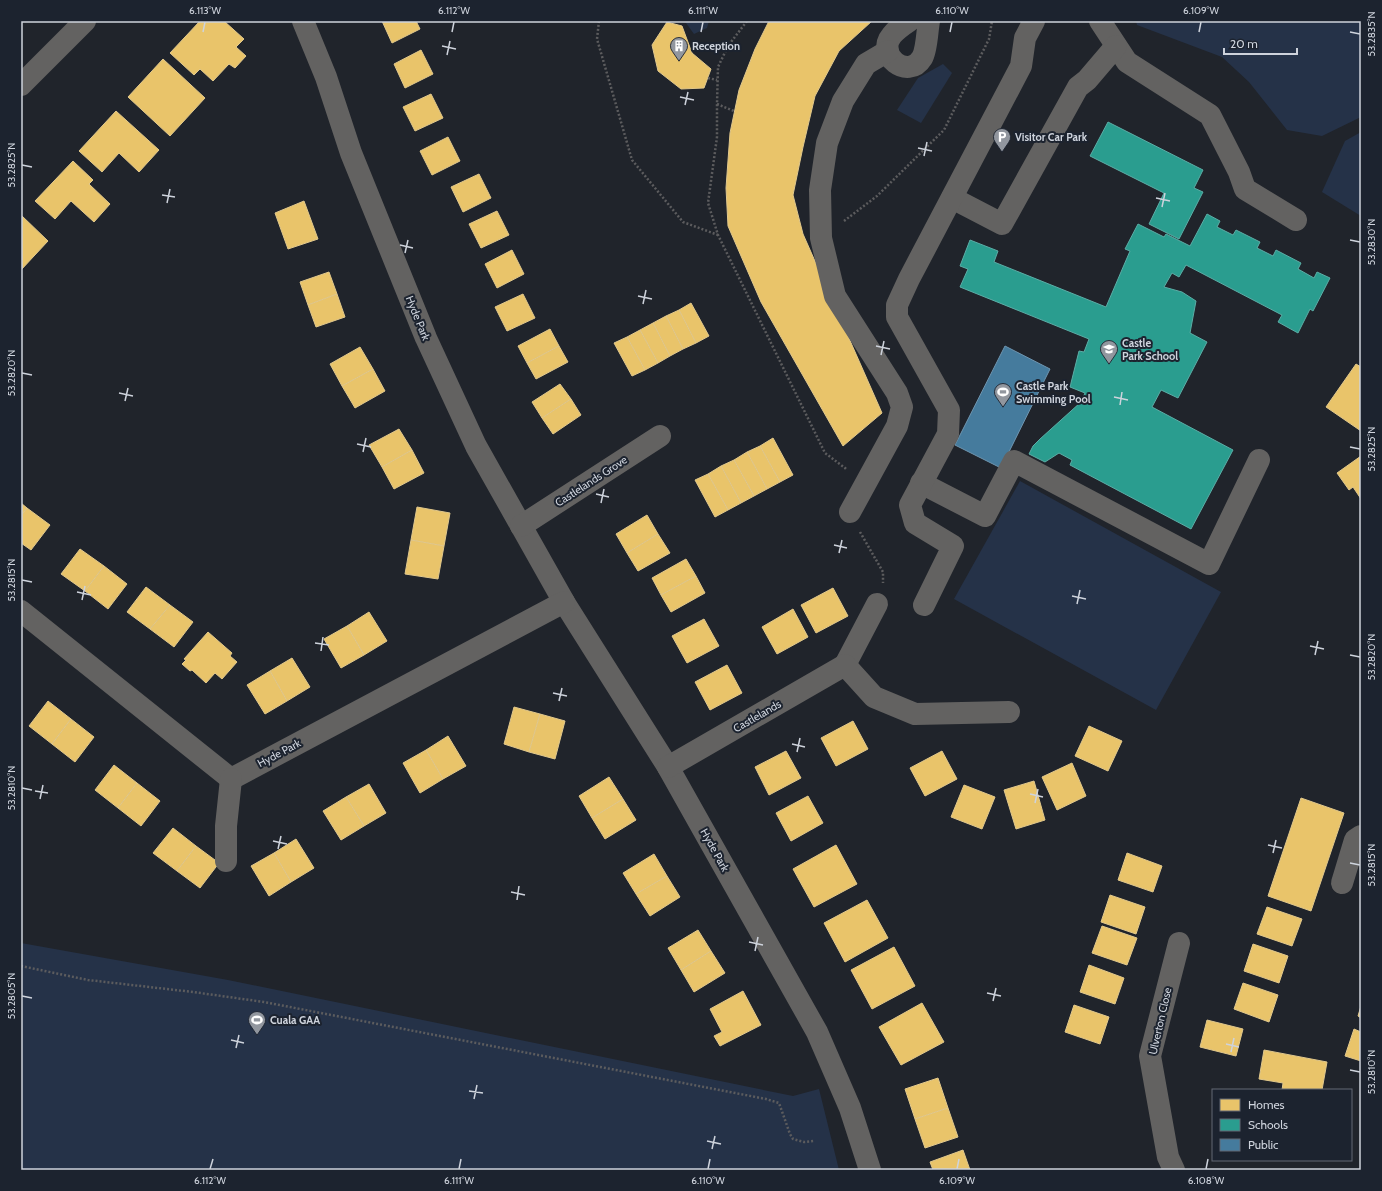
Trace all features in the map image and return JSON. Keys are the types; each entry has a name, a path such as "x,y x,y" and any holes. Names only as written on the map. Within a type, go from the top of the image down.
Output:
{"street":[{"path":"21,85 85,21"},
{"name":"Hyde Park","path":"303,21 326,77 351,153 426,338 476,446 564,602 668,767 817,1032 850,1108 870,1170"},
{"path":"909,21 891,36 888,43 890,58 894,63 904,67 919,62 924,53 929,21"},
{"path":"924,605 953,546 914,523 910,505 948,434 949,410 897,317 897,305 1021,66 1025,38 1034,21"},
{"path":"1100,21 1127,62 1210,115 1239,172 1245,188 1296,220"},
{"path":"952,198 1002,224 1078,87 1087,80 1116,46"},
{"path":"850,512 897,426 902,407 897,393 835,296 821,238 820,190 827,143 843,101 866,64 888,52"},
{"name":"Castlelands Grove","path":"521,526 660,436"},
{"path":"921,483 985,516 1014,461 1209,564 1259,460"},
{"name":"Hyde Park","path":"231,779 564,602"},
{"path":"877,604 845,665 874,697 915,714 1009,712"},
{"path":"21,610 231,779 226,826 226,861"},
{"name":"Castlelands","path":"668,767 845,665"},
{"path":"1342,883 1355,840 1361,836"},
{"name":"Ulverton Close","path":"1174,1170 1168,1157 1150,1056 1179,943"}],"path":[{"path":"599,21 597,39 632,160 683,222 718,235"},
{"path":"747,21 728,46 718,67 717,137 708,203 718,235 825,453 845,468 846,475"},
{"path":"821,238 877,196 944,130 989,39 992,21"},
{"path":"708,78 717,80"},
{"path":"717,104 734,111"},
{"path":"850,512 883,572 883,589 877,604"},
{"path":"21,966 88,980 264,1002 766,1099 780,1103 788,1129 793,1139 804,1142 814,1141"}],"shaded area":[{"path":"680,21 709,21 707,28 694,34 686,23"},
{"path":"1136,21 1361,21 1361,117 1322,136 1287,130 1249,82 1222,57 1137,25"},
{"path":"943,64 952,73 921,123 897,110 918,78"},
{"path":"1361,132 1361,216 1322,192 1345,141"},
{"path":"1020,481 1221,592 1156,710 954,599"},
{"name":"Cuala GAA","path":"21,943 228,980 793,1096 819,1089 839,1170 21,1170"}],"building: Homes":[{"path":"200,21 224,21 244,39 236,47 246,56 235,68 229,64 213,81 200,69 194,75 170,53"},
{"path":"382,21 416,21 420,29 392,43"},
{"path":"769,21 872,21 839,51 815,96 793,195 803,234 882,413 843,446 761,302 728,226 726,188 730,133 739,90 755,49"},
{"name":"Reception","path":"667,22 682,26 692,53 711,69 704,88 681,89 658,71 652,45"},
{"path":"421,50 433,74 405,88 394,64"},
{"path":"163,59 205,98 170,136 128,97"},
{"path":"431,94 443,118 415,131 403,107"},
{"path":"116,111 159,150 139,172 119,153 102,172 79,151"},
{"path":"448,137 460,161 432,175 420,151"},
{"path":"73,161 93,180 89,184 110,204 94,222 71,201 55,219 35,201"},
{"path":"479,174 491,198 463,212 451,187"},
{"path":"304,201 318,239 288,249 275,213"},
{"path":"497,211 509,235 481,248 469,224"},
{"path":"21,215 48,241 21,270"},
{"path":"512,250 524,274 497,288 485,264"},
{"path":"329,272 337,294 308,305 300,282"},
{"path":"337,294 345,317 316,327 308,305"},
{"path":"523,294 535,318 507,331 495,307"},
{"path":"691,303 709,336 696,343 679,310"},
{"path":"679,310 696,343 683,349 666,316"},
{"path":"666,316 683,349 670,356 653,323"},
{"path":"653,323 670,356 658,363 640,330"},
{"path":"550,329 559,346 527,363 518,346"},
{"path":"640,330 658,363 645,370 627,337"},
{"path":"627,337 645,370 632,376 614,343"},
{"path":"559,346 568,362 536,379 527,363"},
{"path":"360,347 373,369 342,386 330,364"},
{"path":"1356,364 1361,367 1361,431 1326,407"},
{"path":"373,369 385,391 355,408 342,386"},
{"path":"560,384 571,399 542,418 532,402"},
{"path":"571,399 581,415 553,434 542,418"},
{"path":"399,429 412,450 382,467 369,445"},
{"path":"773,438 793,475 780,482 760,446"},
{"path":"760,446 780,482 767,489 747,452"},
{"path":"412,450 424,473 394,489 382,467"},
{"path":"747,452 767,489 754,496 734,460"},
{"path":"1361,456 1361,499 1353,487 1349,490 1337,473"},
{"path":"734,460 754,496 741,503 721,466"},
{"path":"721,466 741,503 728,510 708,474"},
{"path":"708,474 728,510 715,517 695,480"},
{"path":"21,503 27,508 21,516"},
{"path":"417,507 450,513 444,546 411,540"},
{"path":"27,508 50,525 31,550 21,543 21,516"},
{"path":"647,515 658,534 627,553 616,534"},
{"path":"658,534 670,553 638,571 627,553"},
{"path":"411,540 444,546 438,579 405,574"},
{"path":"80,549 104,566 85,591 61,574"},
{"path":"686,559 696,576 661,595 652,578"},
{"path":"104,566 127,584 108,609 85,591"},
{"path":"696,576 705,593 671,612 661,595"},
{"path":"146,587 170,605 150,629 127,612"},
{"path":"833,588 848,616 816,633 801,605"},
{"path":"170,605 193,622 174,647 150,629"},
{"path":"793,609 808,637 777,654 762,627"},
{"path":"369,612 387,641 364,655 347,626"},
{"path":"704,619 719,646 687,663 672,636"},
{"path":"347,626 364,655 341,668 324,639"},
{"path":"208,632 232,653 230,656 237,662 222,679 215,673 206,683 192,670 190,671 182,664 186,660 184,659"},
{"path":"292,658 310,687 287,701 270,671"},
{"path":"727,665 742,693 710,710 695,682"},
{"path":"270,671 287,701 265,714 247,685"},
{"path":"48,701 71,719 52,744 29,726"},
{"path":"514,707 540,714 529,752 504,744"},
{"path":"540,714 565,721 555,759 529,752"},
{"path":"71,719 94,737 75,762 52,744"},
{"path":"853,721 868,749 836,766 821,738"},
{"path":"1089,726 1122,741 1108,771 1075,756"},
{"path":"448,736 466,766 443,779 426,750"},
{"path":"426,750 443,779 420,793 403,763"},
{"path":"786,751 801,778 769,795 755,767"},
{"path":"942,751 957,779 925,796 910,768"},
{"path":"1072,763 1086,796 1057,810 1042,777"},
{"path":"114,765 137,783 118,808 95,790"},
{"path":"609,777 623,799 592,818 579,796"},
{"path":"1034,781 1045,820 1016,829 1004,790"},
{"path":"137,783 160,801 141,826 118,808"},
{"path":"369,784 386,813 364,826 346,797"},
{"path":"964,785 995,797 982,829 951,817"},
{"path":"808,796 823,823 791,841 776,813"},
{"path":"346,797 364,826 341,840 323,811"},
{"path":"1301,798 1344,813 1311,911 1268,896"},
{"path":"623,799 636,820 605,839 592,818"},
{"path":"173,828 196,846 177,871 153,853"},
{"path":"296,839 314,868 291,882 274,853"},
{"path":"836,845 857,884 814,907 793,869"},
{"path":"196,846 219,863 200,888 177,871"},
{"path":"274,853 291,882 269,896 251,866"},
{"path":"1127,853 1162,866 1153,892 1118,880"},
{"path":"654,854 667,876 636,894 623,873"},
{"path":"667,876 680,897 650,916 636,894"},
{"path":"1110,895 1145,907 1136,934 1101,922"},
{"path":"867,900 888,938 845,962 824,923"},
{"path":"1267,907 1302,919 1292,946 1257,934"},
{"path":"1102,926 1137,938 1127,965 1092,953"},
{"path":"698,930 711,951 681,970 668,948"},
{"path":"1253,944 1288,956 1279,983 1244,971"},
{"path":"894,947 915,986 872,1009 851,970"},
{"path":"711,951 725,973 694,992 681,970"},
{"path":"1089,965 1124,978 1115,1004 1080,992"},
{"path":"1243,983 1278,995 1269,1022 1234,1009"},
{"path":"743,991 761,1025 720,1046 714,1036 722,1032 710,1009"},
{"path":"922,1003 944,1042 901,1065 879,1027"},
{"path":"1074,1005 1109,1017 1100,1044 1065,1032"},
{"path":"1361,1006 1361,1018 1358,1016"},
{"path":"1207,1020 1243,1029 1236,1056 1200,1047"},
{"path":"1354,1029 1361,1032 1361,1061 1345,1056"},
{"path":"1264,1050 1327,1062 1322,1089 1282,1089 1283,1083 1259,1079"},
{"path":"938,1078 948,1108 915,1119 905,1089"},
{"path":"948,1108 958,1137 925,1148 915,1119"},
{"path":"963,1150 970,1170 933,1170 930,1162"}],"building: Schools":[{"path":"1108,122 1203,170 1194,188 1203,192 1179,239 1149,224 1164,193 1090,156"},
{"path":"1207,214 1220,221 1217,227 1233,235 1236,230 1260,242 1257,248 1273,256 1276,250 1301,263 1298,269 1314,278 1317,272 1330,278 1313,311 1310,309 1298,333 1278,322 1282,315 1186,265 1179,277 1172,273 1164,287 1182,292 1196,301 1190,333 1207,342 1178,398 1161,390 1152,407 1233,450 1191,529 1070,465 1072,460 1059,453 1045,462 1029,454 1033,446 1040,439 1081,402 1085,393 1070,387 1079,351 1084,352 1089,339 960,287 968,269 960,266 970,240 998,251 994,262 1106,307 1130,251 1125,249 1138,224 1164,237 1166,234 1190,246"}],"building: Public":[{"name":"Castle Park Swimming Pool","path":"1005,346 1050,369 1001,468 955,445"}],"place":[{"name":"Reception","path":"679,61"},
{"name":"Visitor Car Park","path":"1002,152"},
{"name":"Castle Park School","path":"1109,364"},
{"name":"Castle Park Swimming Pool","path":"1003,407"},
{"name":"Cuala GAA","path":"257,1035"}]}
